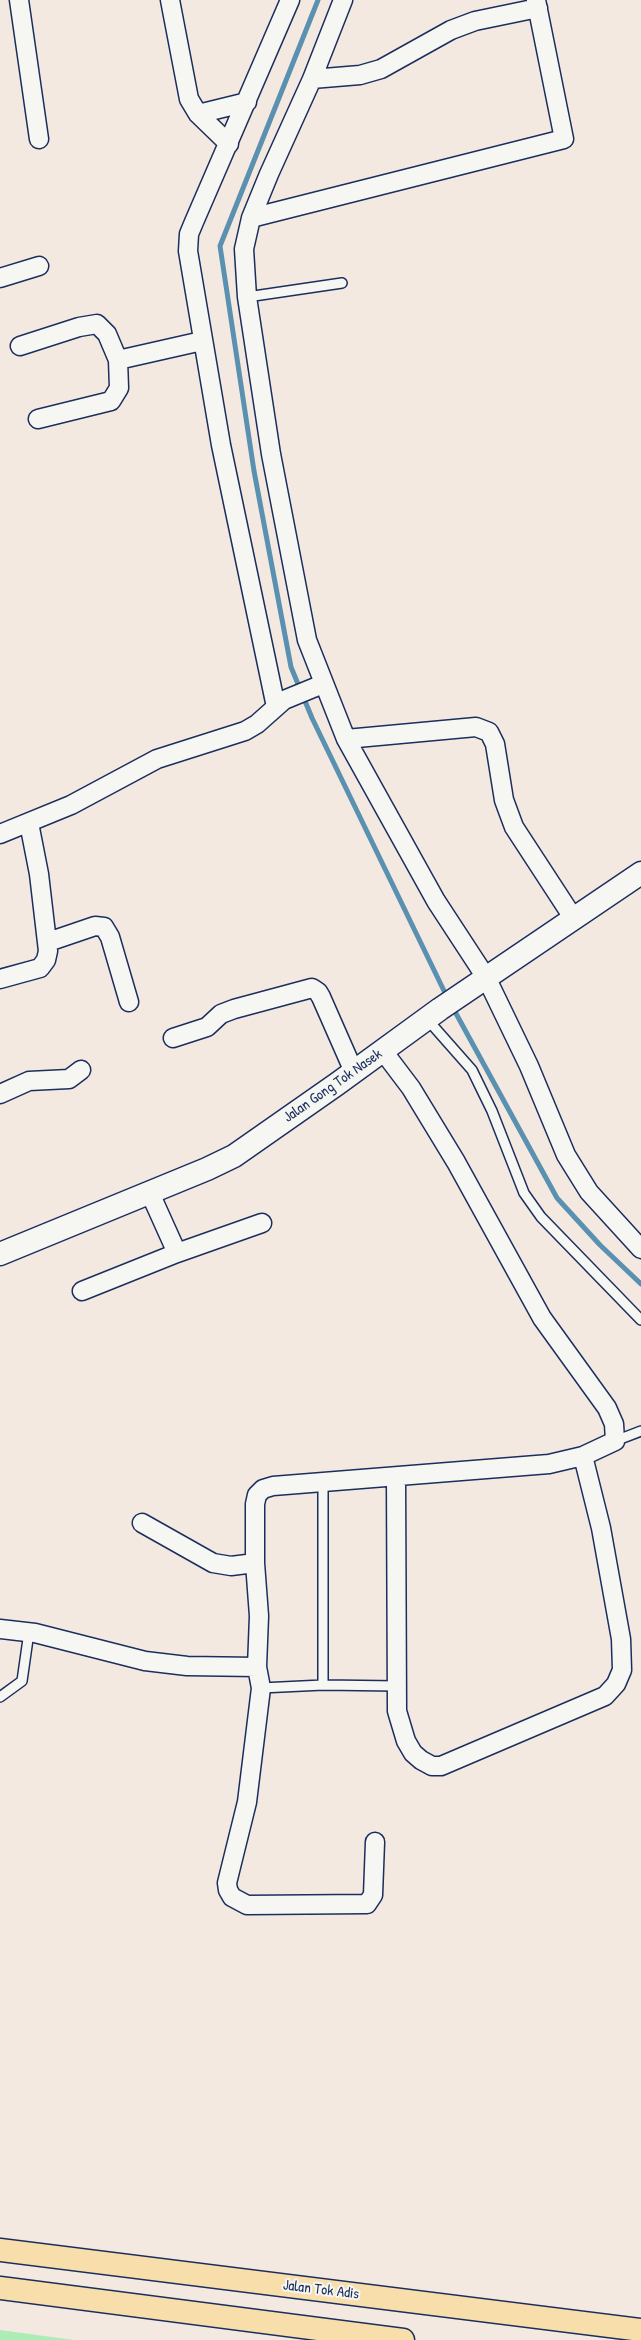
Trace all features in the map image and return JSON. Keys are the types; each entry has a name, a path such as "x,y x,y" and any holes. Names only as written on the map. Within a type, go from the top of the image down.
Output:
{"main road":[{"name":"Jalan Gong Tok Nasek","path":"0,1254 234,1156 354,1072 433,1014 483,982 641,872"},
{"path":"0,2236 31,2254"},
{"name":"Jalan Tok Adis","path":"0,2250 641,2330"},
{"path":"0,2288 403,2340"},
{"path":"0,2298 27,2292"}],"street":[{"path":"19,0 39,139"},
{"path":"170,0 189,99 198,114 229,144"},
{"path":"280,704 221,445 189,269 189,234 290,0"},
{"path":"344,0 251,218 244,248 247,297 272,454 307,640 320,685 346,739 529,1066 569,1161 589,1192 641,1249"},
{"path":"251,218 564,139 537,4 475,21 451,30 381,69 360,75 312,78"},
{"path":"198,114 247,102"},
{"path":"0,278 39,266"},
{"path":"20,346 79,327 97,324 107,334 118,360 119,388 111,401 38,419"},
{"path":"118,360 202,340"},
{"path":"0,834 83,800 157,759 245,731 258,724 280,704 320,685"},
{"path":"346,739 476,727 489,732 495,744 504,800 514,827 574,919"},
{"path":"0,979 40,968 46,960 48,942 29,823"},
{"path":"48,942 95,926 104,927 110,937 129,1002"},
{"path":"173,1038 207,1027 221,1014 234,1008 312,988 318,992 321,997 354,1072"},
{"path":"375,1842 373,1895 367,1904 247,1905 232,1898 228,1890 227,1883 247,1802 261,1688 257,1667 259,1616 255,1563 255,1504 257,1495 263,1489 273,1486 550,1464 583,1456 615,1441 614,1424 607,1408 542,1318 456,1162 411,1088 383,1051"},
{"path":"0,1094 29,1081 70,1080 81,1070"},
{"path":"150,1192 176,1253"},
{"path":"82,1291 176,1253 262,1224"},
{"path":"396,1477 397,1711 406,1741 413,1753 421,1760 432,1766 441,1766 606,1696 616,1684 622,1670 621,1645 600,1528 583,1456"},
{"path":"142,1523 213,1563 239,1566 255,1563"},
{"path":"0,1629 29,1632 145,1661 187,1666 257,1667"}],"lane":[{"path":"247,297 342,283"},
{"path":"433,1014 472,1070 492,1111 524,1192 541,1217 641,1320"},
{"path":"615,1441 641,1431"},
{"path":"323,1482 323,1685"},
{"path":"0,1697 22,1681 29,1632"},
{"path":"261,1688 323,1685 397,1686"}],"green space":[{"path":"0,2330 74,2340 0,2340"}],"waterway":[{"path":"318,0 220,246 254,471 291,667 312,718 447,997"},
{"path":"453,1008 557,1198 600,1245 641,1284"}]}
